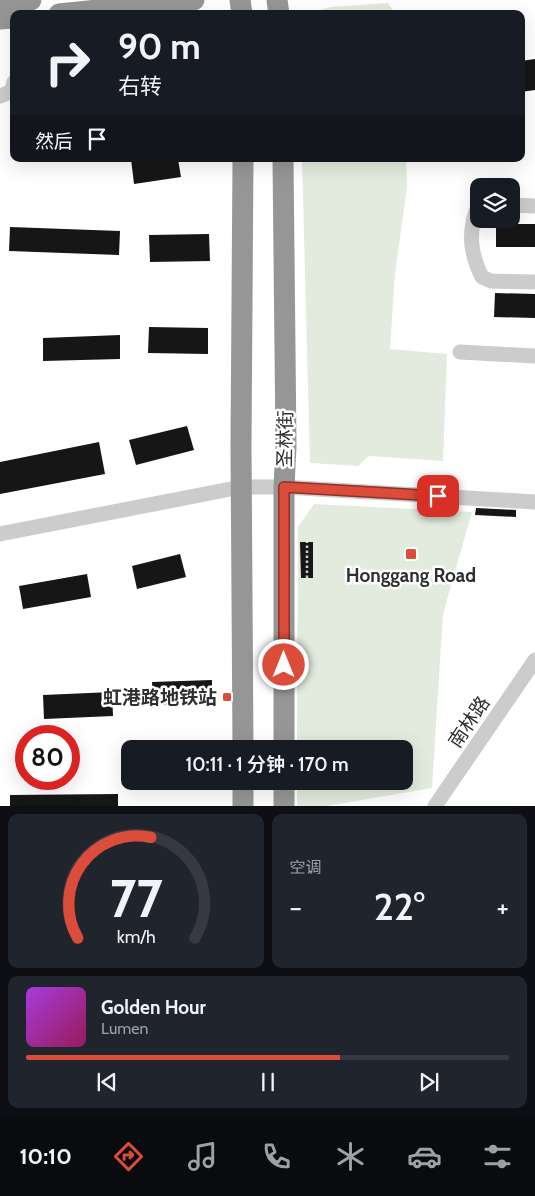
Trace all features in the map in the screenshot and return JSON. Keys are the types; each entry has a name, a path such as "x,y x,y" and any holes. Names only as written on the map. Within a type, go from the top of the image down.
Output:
{"highway":[{"path":"0,3 31,0"},
{"path":"98,10 194,0"},
{"path":"243,162 241,487 243,740"},
{"name":"圣林街","path":"283,162 286,436 284,487 284,740"},
{"path":"243,790 243,806"},
{"path":"284,790 284,806"}],"street":[{"path":"520,205 535,206"},
{"path":"471,228 471,244 482,277 491,281 535,282"},
{"path":"460,352 535,356"},
{"path":"0,534 241,487 284,487 535,502"},
{"name":"南林路","path":"435,806 535,660"}],"path":[{"path":"307,542 307,578"}],"shaded area":[{"path":"388,3 392,10 321,10 331,7"},
{"path":"302,162 406,162 407,187 395,274 390,349 447,354 443,461 369,456 358,466 310,463"},
{"path":"314,504 472,512 443,614 432,788 327,806 297,806 297,790 413,790 413,740 297,740 298,527"}],"building":[{"path":"535,59 535,90 525,91 525,60"},
{"path":"131,162 178,162 181,177 134,184"},
{"path":"520,224 535,224 535,247 496,247 496,228 520,228"},
{"path":"10,227 120,231 119,255 9,251"},
{"path":"209,234 210,261 150,262 149,235"},
{"path":"495,293 535,294 535,318 494,317"},
{"path":"149,327 208,328 208,354 148,353"},
{"path":"120,335 120,359 43,361 43,338"},
{"path":"187,426 194,450 136,465 129,440"},
{"path":"99,442 105,474 0,494 0,462"},
{"path":"476,508 516,510 516,517 475,515"},
{"path":"300,542 313,542 313,578 301,578"},
{"path":"180,554 186,577 137,589 132,566"},
{"path":"87,574 91,597 23,609 19,586"},
{"path":"212,680 212,704 153,705 152,682"},
{"path":"112,692 113,716 44,719 43,695"},
{"path":"118,794 118,806 10,806 10,795"}],"place":[{"name":"Honggang Road","path":"411,554"},
{"name":"虹港路地铁站","path":"227,697"}],"route":[{"path":"284,665 284,487 438,496"}]}
